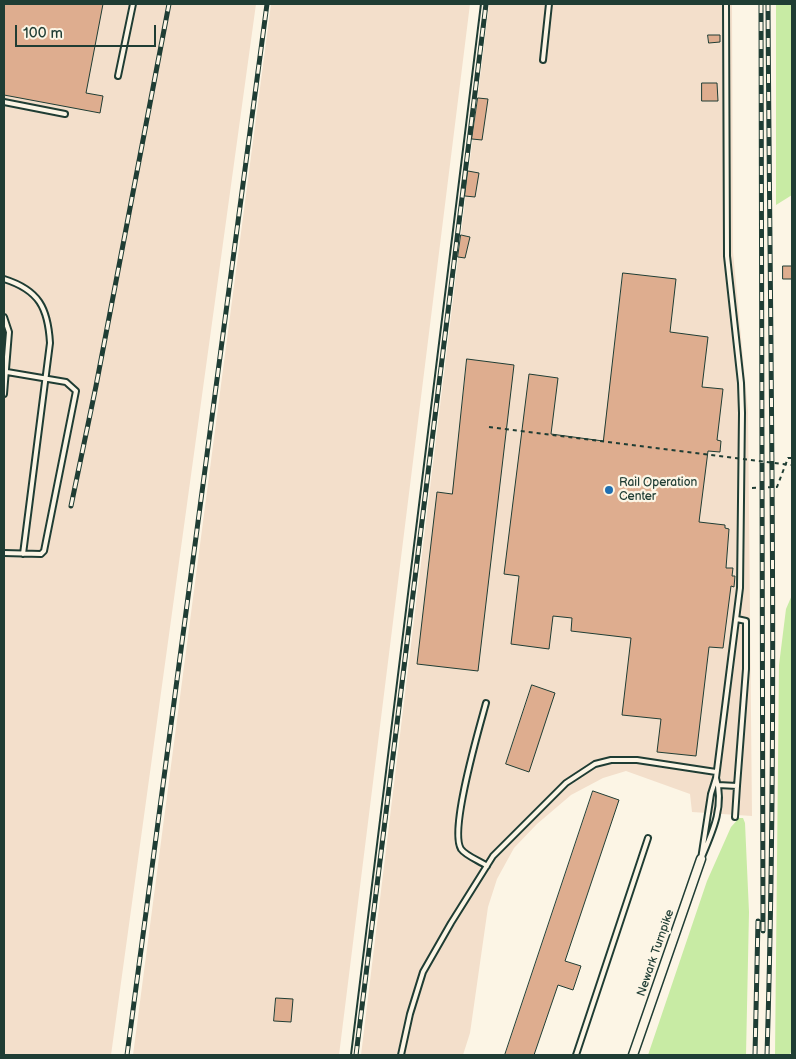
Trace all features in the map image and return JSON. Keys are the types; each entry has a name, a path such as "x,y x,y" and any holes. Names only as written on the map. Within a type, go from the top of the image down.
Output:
{"street":[{"name":"Newark Turnpike","path":"633,1055 701,859"}],"lane":[{"path":"118,76 133,4"},
{"path":"354,1055 484,4"},
{"path":"543,60 549,4"},
{"path":"701,859 718,814 716,772 742,571 741,383 727,256 726,4"},
{"path":"4,102 65,114"},
{"path":"4,279 18,283 41,302 49,330 24,554"},
{"path":"4,317 9,332 4,394"},
{"path":"4,553 40,554 44,551 76,391 66,382 7,372"},
{"path":"736,817 746,669 746,621 737,619"},
{"path":"486,703 469,770 457,837 462,850 487,866"},
{"path":"401,1055 410,1014 423,972 493,856 566,783 595,764 611,760 636,760 716,772"},
{"path":"701,859 711,794 716,778"},
{"path":"718,785 738,786"},
{"path":"576,1055 648,838"}],"path":[{"path":"489,427 791,465"},
{"path":"752,488 777,487 788,458 792,458"}],"shaded area":[{"path":"4,4 256,4 111,1055 4,1055"},
{"path":"271,4 470,4 339,1055 133,1055"},
{"path":"489,4 732,4 733,252 748,411 752,816 692,812 690,794 626,771 603,778 571,795 537,824 514,848 497,879 488,907 470,1033 463,1055 361,1055"}],"green space":[{"path":"776,4 792,4 792,195 776,205"},
{"path":"792,595 792,1051 789,1055 775,1055 779,665 786,609"},
{"path":"739,818 743,818 745,823 749,912 746,1055 648,1055 707,881 731,827"}],"building":[{"path":"4,4 103,4 86,93 103,96 100,113 4,95"},
{"path":"708,35 720,35 720,42 709,43"},
{"path":"702,83 717,83 718,101 702,101"},
{"path":"478,98 488,99 482,140 472,139"},
{"path":"468,171 479,173 475,197 465,196"},
{"path":"461,235 470,237 465,258 458,257"},
{"path":"783,266 792,266 792,279 783,279"},
{"name":"Rail Operation Center","path":"623,273 676,279 670,332 708,337 702,387 723,389 717,440 721,441 720,452 708,451 699,522 725,525 725,528 729,529 726,568 733,568 732,576 735,576 734,587 731,586 723,648 709,647 696,756 657,752 661,719 622,715 631,638 571,631 572,618 553,616 549,649 511,644 519,576 504,574 529,374 558,378 551,434 603,441"},
{"path":"467,359 514,365 478,671 417,664 437,492 452,494"},
{"path":"532,685 555,693 529,772 506,764"},
{"path":"593,791 619,800 565,961 581,966 573,990 558,985 534,1055 505,1055"},
{"path":"276,998 293,999 291,1022 274,1021"}],"railway":[{"path":"71,506 96,386 169,4"},
{"path":"127,1055 267,4"},
{"path":"356,1055 486,4"},
{"path":"761,4 763,931"},
{"path":"767,1055 773,661 768,4"},
{"path":"755,1055 758,921"}],"place":[{"name":"Rail Operation Center","path":"609,490"}]}
